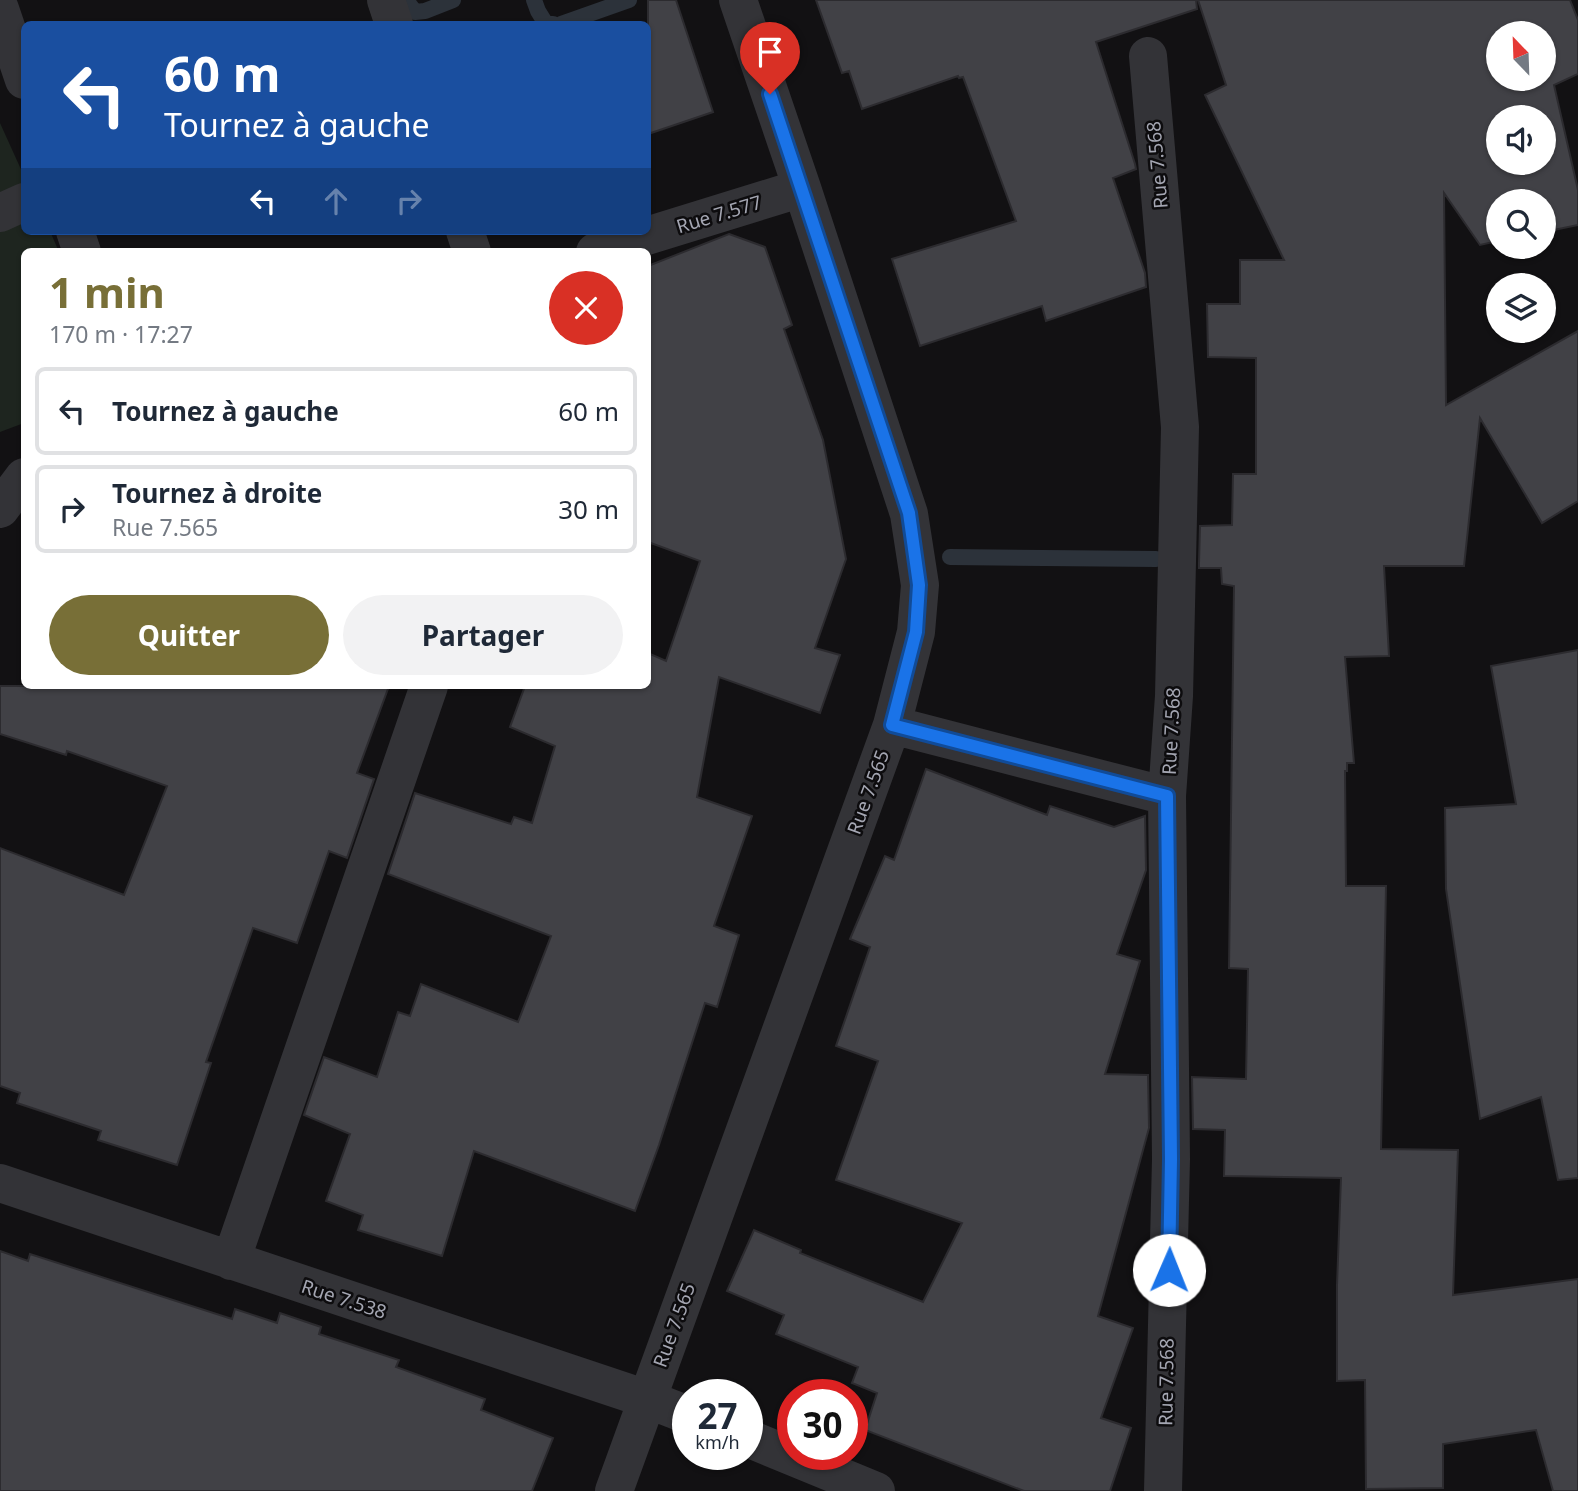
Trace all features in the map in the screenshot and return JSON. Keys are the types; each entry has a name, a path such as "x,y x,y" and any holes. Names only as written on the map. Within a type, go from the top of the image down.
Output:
{"street":[{"path":"386,0 393,21"},
{"name":"Rue 7.565","path":"614,1491 892,725 916,632 919,585 909,513 803,188 738,0"},
{"path":"0,9 21,71"},
{"name":"Rue 7.568","path":"1147,56 1180,427 1174,696 1167,796 1171,1159 1163,1491"},
{"name":"Rue 7.577","path":"651,235 803,188"},
{"path":"0,213 21,203"},
{"name":"Rue 7.577","path":"607,248 650,235"},
{"path":"0,509 21,481"},
{"path":"231,1261 428,689"},
{"path":"892,725 1167,796"},
{"name":"Rue 7.538","path":"0,1183 672,1409"},
{"path":"763,1445 876,1491"}],"shaded area":[{"path":"0,123 21,169 21,235 52,235 57,248 21,248 21,424 0,432"}],"building":[{"path":"648,0 676,0 713,112 651,133 651,21 648,21"},
{"path":"816,0 1196,0 1197,9 1096,42 1135,164 1136,169 1113,178 1145,273 1146,287 1046,321 1042,306 920,346 892,259 1016,221 963,77 958,76 862,109 849,71 842,73"},
{"path":"1198,0 1570,0 1578,20 1578,74 1556,84 1556,21 1486,21 1486,91 1555,91 1578,190 1578,225 1556,230 1556,189 1486,189 1486,244 1480,245 1444,193 1446,405 1578,331 1578,501 1542,523 1480,418 1464,566 1384,566 1389,656 1345,657 1354,763 1347,763 1345,771 1346,886 1386,886 1381,1149 1458,1150 1453,1295 1578,1279 1578,1491 1553,1491 1536,1430 1443,1444 1443,1488 1366,1489 1365,1380 1337,1381 1341,1178 1224,1176 1225,1130 1193,1129 1192,1077 1246,1079 1248,969 1229,968 1234,586 1222,584 1221,568 1199,568 1199,563 1200,526 1232,525 1233,474 1256,474 1256,358 1208,357 1207,304 1240,304 1240,260 1284,260 1205,95 1226,85"},
{"path":"729,234 765,247 792,325 784,329 823,440 846,559 815,648 840,655 820,713 719,677 697,797 752,816 714,926 739,935 717,1007 705,1003 635,1211 474,1151 442,1256 358,1230 363,1215 326,1201 350,1134 304,1115 324,1057 377,1077 398,1012 410,1016 421,984 518,1022 551,936 388,874 415,793 511,824 514,817 532,823 555,746 510,727 524,689 651,689 651,654 666,661 700,561 651,543 651,265"},
{"path":"1578,650 1578,1178 1558,1180 1541,1097 1480,1119 1446,889 1445,808 1516,804 1491,666"},
{"path":"0,686 21,686 21,689 388,689 357,773 374,779 347,858 329,851 297,943 253,928 206,1062 211,1063 177,1165 98,1140 101,1131 17,1103 20,1093 0,1086 0,848 124,895 167,786 67,751 66,755 0,734"},
{"path":"926,769 1047,815 1050,806 1114,827 1145,816 1146,870 1117,954 1140,961 1105,1074 1148,1075 1149,1128 1098,1316 1133,1328 1101,1418 1131,1428 1110,1491 1024,1491 868,1431 868,1421 877,1393 868,1389 868,1379 854,1379 858,1367 776,1334 784,1315 727,1291 754,1230 801,1250 800,1253 923,1302 962,1223 836,1180 878,1061 836,1046 870,947 850,939 885,856 894,860"},
{"path":"0,1251 28,1261 30,1254 232,1319 235,1309 277,1323 280,1313 321,1327 319,1334 399,1360 396,1367 485,1399 481,1410 553,1438 532,1491 0,1491"}],"waterway":[{"path":"406,0 415,12 453,0"},
{"path":"534,0 544,21"},
{"path":"570,21 629,0"},
{"path":"950,557 1156,559"}],"route":[{"path":"770,94 909,513 919,585 916,632 892,725 1167,796 1171,1159 1169,1270"}]}
